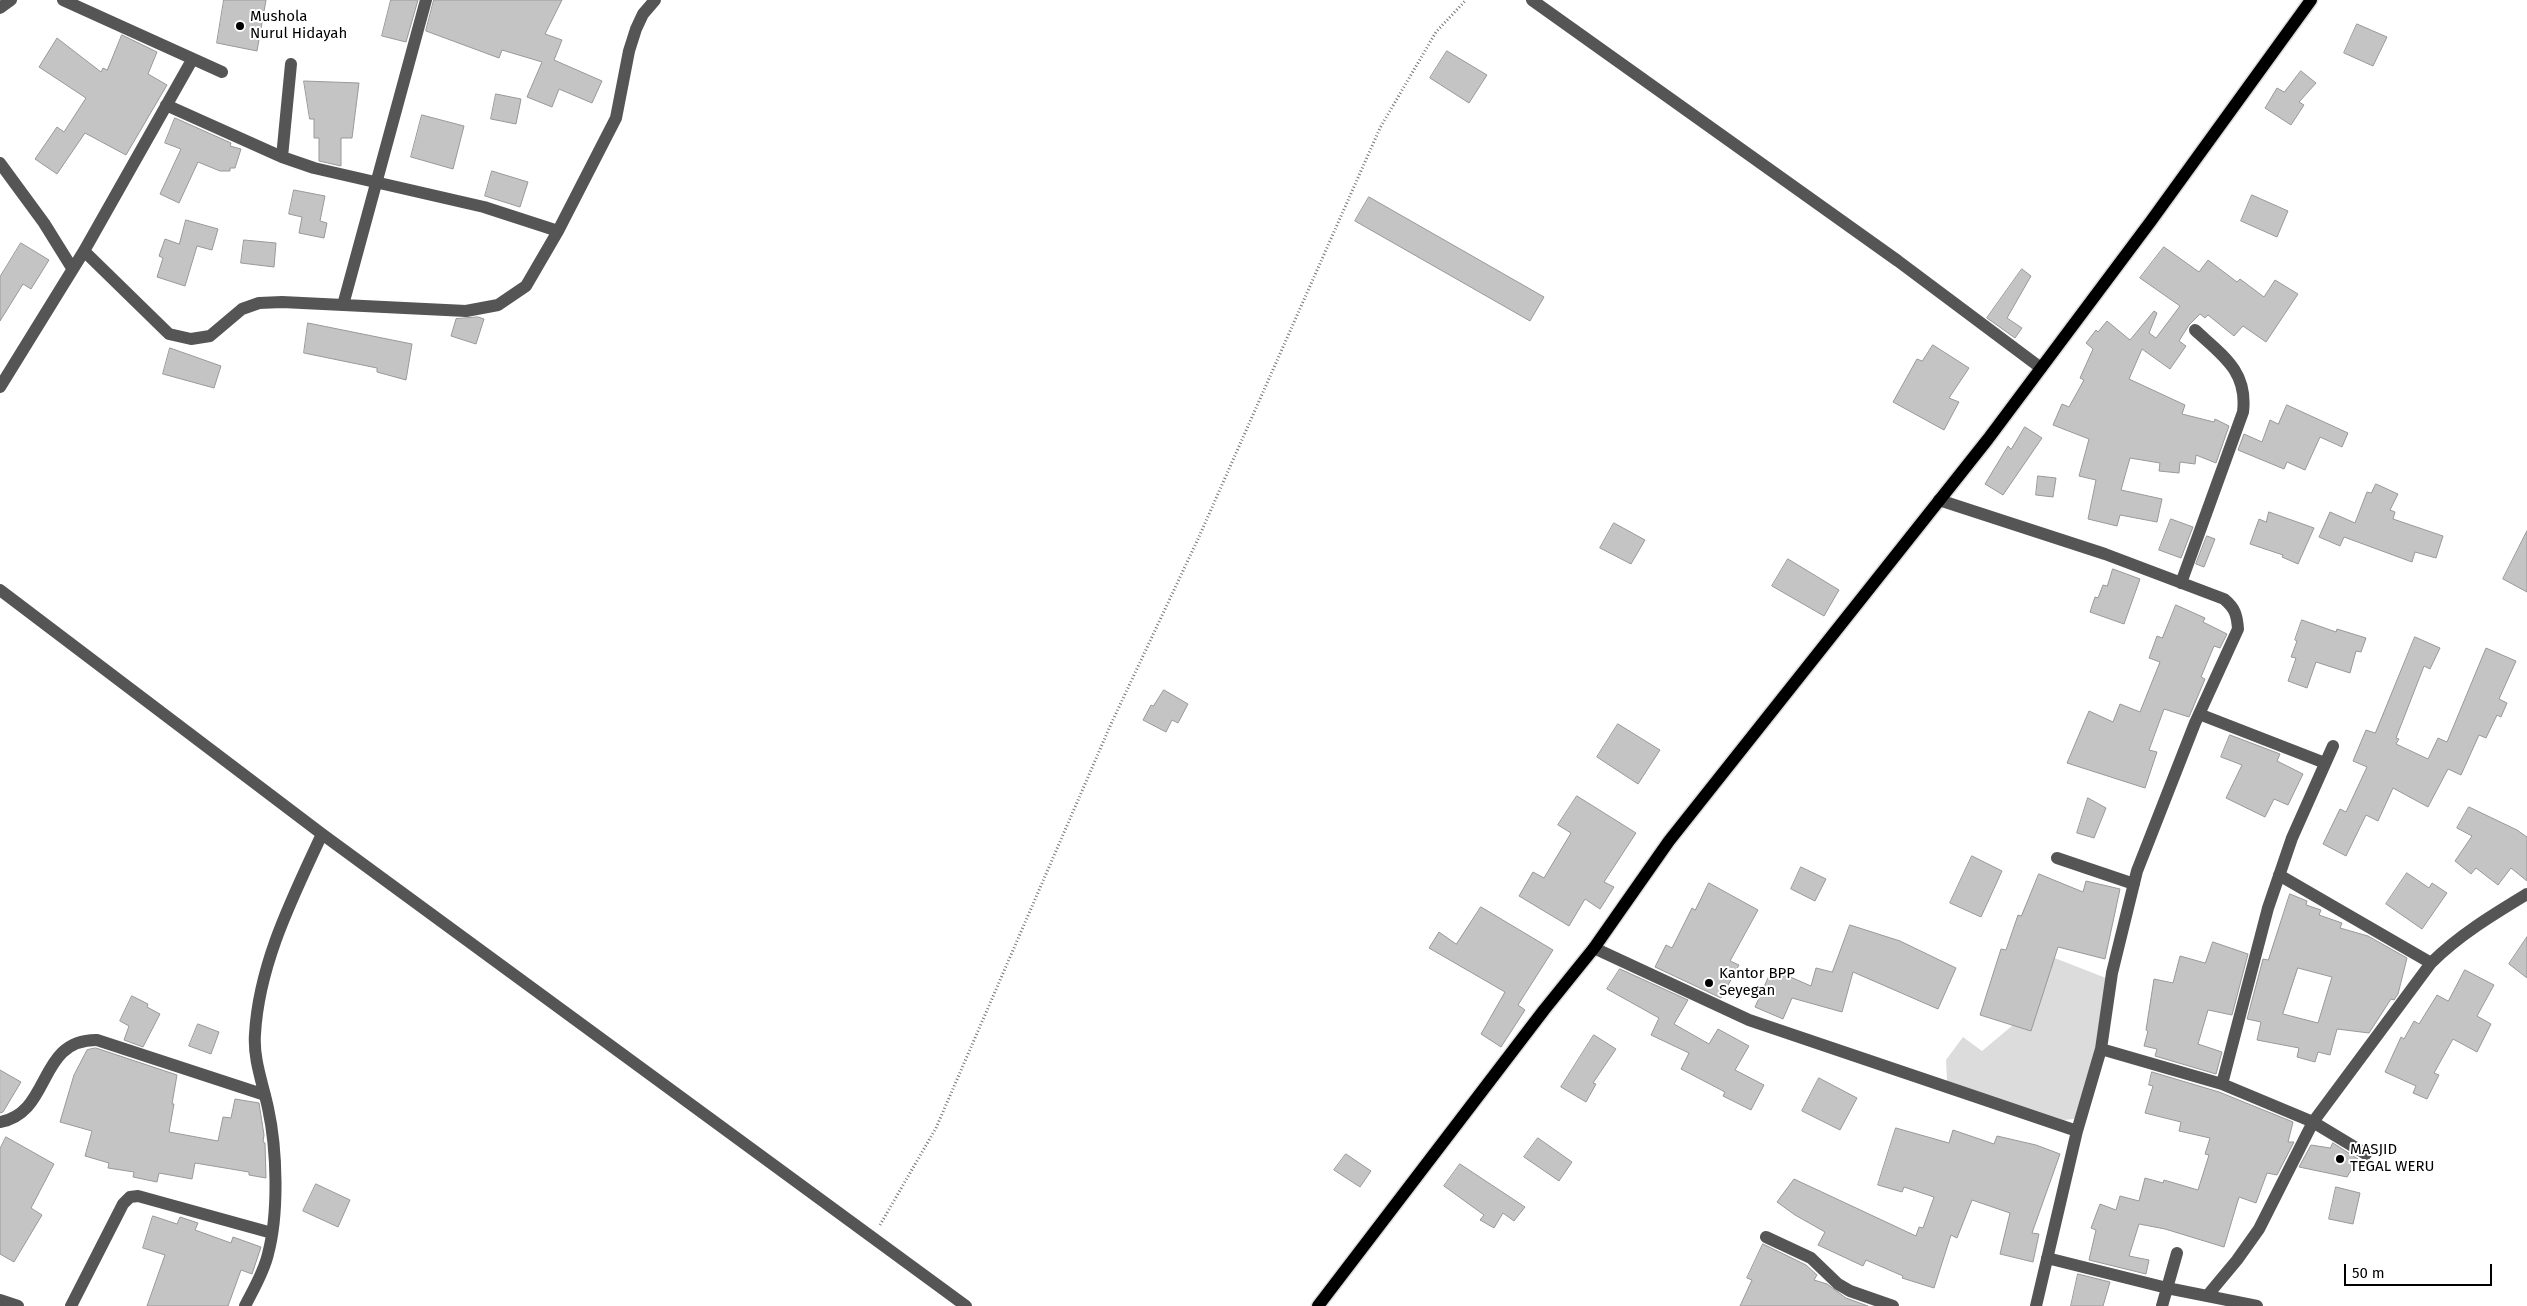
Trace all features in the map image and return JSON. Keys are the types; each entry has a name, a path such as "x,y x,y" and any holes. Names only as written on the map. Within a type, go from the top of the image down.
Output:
{"main road":[{"path":"1318,1306 1544,1010 1594,948 1669,841 1988,439 2151,221 2311,0"}],"street":[{"path":"0,8 12,0"},
{"path":"63,0 222,72"},
{"path":"343,305 426,0"},
{"path":"84,251 169,334 191,339 210,336 242,309 259,303 466,311 498,305 526,286 558,231 616,118 629,51 636,29 643,14 656,0"},
{"path":"1532,0 1898,261 2041,368"},
{"path":"0,386 84,251 192,60"},
{"path":"282,158 291,64"},
{"path":"166,105 282,158 314,168 484,207 558,231"},
{"path":"0,163 44,223 72,268"},
{"path":"2181,583 2243,412 2244,397 2241,381 2232,365 2195,330"},
{"path":"1939,500 2105,554 2224,599 2234,608 2237,618 2238,629 2199,714 2134,884 2112,973 2100,1049 2077,1131 2036,1306"},
{"path":"0,590 322,834 872,1239 966,1306"},
{"path":"2199,714 2325,762"},
{"path":"2222,1084 2265,917 2292,838 2333,746"},
{"path":"245,1306 268,1256 272,1233 274,1142 254,1048 257,1016 266,972 286,913 322,834"},
{"path":"2057,858 2134,884"},
{"path":"2279,875 2431,963"},
{"path":"2207,1296 2237,1260 2259,1228 2313,1122 2431,963 2447,947 2527,894"},
{"path":"1594,948 1749,1020 2077,1131"},
{"path":"0,1122 19,1116 27,1109 60,1052 72,1043 85,1040 98,1040 265,1095"},
{"path":"2100,1049 2222,1084 2313,1122 2366,1154"},
{"path":"71,1306 123,1204 130,1197 138,1196 272,1233"},
{"path":"1766,1237 1811,1258 1838,1284 1850,1291 1893,1306"},
{"path":"2162,1306 2177,1253"},
{"path":"2047,1258 2168,1288 2257,1306"},
{"path":"0,1300 18,1306"}],"path":[{"path":"872,1239 936,1128 1110,724 1198,539 1380,128 1436,32 1466,0"}],"shaded area":[{"path":"2047,955 2111,980 2082,1118 2064,1120 1947,1081 1946,1060 1963,1037 1982,1051 2013,1025"}],"building":[{"name":"Mushola Nurul Hidayah","path":"224,0 266,0 257,51 217,43"},
{"path":"391,0 418,0 406,42 382,36"},
{"path":"434,0 562,0 545,34 562,40 554,60 602,81 592,103 559,89 552,107 527,97 542,62 502,50 499,58 426,31"},
{"path":"2357,24 2387,37 2373,66 2344,53"},
{"path":"122,35 157,52 148,74 167,85 126,155 85,133 57,174 35,159 57,127 64,132 86,98 39,67 57,38 101,72 103,68 107,70"},
{"path":"1447,51 1487,75 1469,103 1430,78"},
{"path":"2301,71 2316,83 2299,102 2304,105 2291,125 2265,108 2277,88 2284,92"},
{"path":"304,81 359,83 352,138 341,138 341,166 319,161 319,138 314,138 314,119 310,119"},
{"path":"496,94 521,99 516,124 491,119"},
{"path":"422,115 464,126 453,169 411,157"},
{"path":"175,118 231,143 230,146 241,149 235,168 230,168 230,171 220,171 198,162 179,203 160,194 181,149 165,143"},
{"path":"492,171 528,182 520,207 485,196"},
{"path":"294,190 325,196 320,221 327,223 324,238 299,233 302,217 289,214"},
{"path":"2252,195 2288,211 2277,237 2241,221"},
{"path":"1369,197 1544,297 1530,321 1355,221"},
{"path":"186,220 218,229 212,250 197,246 185,286 157,277 163,258 159,256 165,239 179,244"},
{"path":"244,240 276,243 274,267 241,263"},
{"path":"21,243 49,260 31,289 23,284 0,321 0,277"},
{"path":"2164,247 2199,272 2208,260 2237,282 2240,279 2264,297 2275,280 2298,294 2266,342 2243,326 2234,336 2208,315 2205,318 2200,314 2189,325 2179,341 2186,346 2170,369 2142,349 2129,379 2185,405 2182,414 2214,422 2215,419 2229,426 2216,463 2196,455 2195,464 2180,462 2179,473 2159,471 2160,463 2130,458 2121,490 2162,499 2157,522 2120,515 2117,526 2088,519 2096,480 2079,476 2089,439 2053,425 2062,404 2069,407 2084,380 2080,378 2093,349 2086,343 2096,330 2098,332 2107,321 2130,340 2154,311 2157,313 2149,333 2156,338 2180,306 2140,278"},
{"path":"2022,269 2031,276 2007,318 2022,328 2015,338 1987,318"},
{"path":"478,317 484,319 476,344 451,336 456,319"},
{"path":"308,323 412,344 406,380 377,372 377,368 304,353"},
{"path":"1933,345 1969,368 1949,398 1959,402 1944,430 1893,402 1917,359 1922,361"},
{"path":"170,348 221,366 214,388 163,374"},
{"path":"2287,405 2348,433 2342,447 2320,437 2305,470 2287,462 2284,469 2238,450 2244,434 2262,442 2270,420 2278,424"},
{"path":"2025,427 2042,438 2003,495 1985,484 2008,446 2011,449"},
{"path":"2038,476 2056,478 2053,497 2036,495"},
{"path":"2376,484 2398,494 2390,510 2395,512 2393,519 2443,536 2436,558 2415,552 2412,562 2344,537 2340,546 2319,537 2330,512 2355,523 2367,492 2371,493"},
{"path":"2269,512 2314,528 2298,564 2282,557 2283,555 2250,544 2259,519 2266,522"},
{"path":"2171,519 2193,527 2181,558 2159,550"},
{"path":"1614,523 1645,540 1631,564 1600,548"},
{"path":"2527,531 2527,592 2503,579"},
{"path":"2207,536 2215,539 2204,567 2196,564"},
{"path":"1788,559 1839,590 1824,616 1772,586"},
{"path":"2113,569 2140,579 2124,624 2090,612 2095,597 2098,598 2103,585 2107,586"},
{"path":"2176,605 2205,618 2203,622 2227,634 2220,648 2214,646 2201,677 2205,679 2189,717 2164,709 2149,750 2157,752 2145,788 2067,763 2089,711 2113,722 2120,704 2140,712 2160,662 2149,658 2157,636 2162,638"},
{"path":"2302,620 2336,632 2337,629 2366,638 2361,652 2356,651 2350,673 2316,662 2307,688 2288,681 2296,658 2291,657"},
{"path":"2415,637 2440,648 2430,669 2424,666 2396,738 2399,739 2396,744 2428,759 2438,738 2447,742 2486,648 2516,661 2499,699 2507,703 2501,717 2497,715 2486,738 2479,735 2461,775 2448,769 2428,807 2393,788 2378,821 2366,815 2346,856 2323,844 2340,809 2346,812 2367,767 2353,761 2366,730 2375,733"},
{"path":"1164,690 1188,704 1178,723 1172,720 1166,732 1143,720 1151,705 1153,706"},
{"path":"1618,724 1660,750 1638,784 1597,757"},
{"path":"2230,735 2280,754 2277,761 2303,774 2288,805 2274,799 2265,817 2226,798 2242,765 2221,757"},
{"path":"1577,796 1636,833 1604,882 1614,887 1600,909 1585,899 1569,926 1519,896 1533,872 1544,878 1571,833 1558,825"},
{"path":"2088,798 2106,808 2094,838 2077,833"},
{"path":"2469,807 2517,830 2527,837 2527,881 2511,868 2498,885 2476,868 2471,874 2455,861 2472,836 2457,828"},
{"path":"1972,856 2002,871 1981,917 1950,903"},
{"path":"1801,867 1826,879 1815,901 1791,889"},
{"path":"2407,873 2429,888 2432,883 2447,893 2422,929 2386,904"},
{"path":"2039,874 2083,892 2086,881 2120,889 2105,959 2058,947 2031,1031 1980,1015 2001,949 2006,950 2018,915 2021,916"},
{"path":"1709,883 1758,910 1730,961 1739,965 1721,998 1655,967 1666,945 1672,948 1692,908 1695,910"},
{"path":"2290,894 2307,901 2306,905 2321,910 2319,915 2342,923 2340,928 2368,936 2407,958 2398,994 2394,1000 2391,999 2369,1033 2337,1029 2330,1055 2318,1052 2315,1062 2297,1057 2299,1048 2257,1040 2261,1022 2247,1019 2263,959 2268,960","holes":["2298,968 2332,977 2318,1023 2283,1014"]},
{"path":"1481,907 1553,950 1518,1005 1525,1010 1501,1047 1481,1034 1505,992 1429,948 1439,932 1456,944"},
{"path":"1850,925 1900,941 1956,968 1938,1009 1853,972 1842,1012 1792,998 1783,1019 1755,1007 1772,969 1811,986 1816,968 1832,972"},
{"path":"2527,937 2527,978 2509,964"},
{"path":"2213,942 2248,954 2232,1015 2208,1010 2198,1044 2222,1052 2216,1074 2155,1056 2157,1049 2144,1046 2148,1031 2146,1030 2154,979 2173,983 2180,956 2205,963"},
{"path":"1620,969 1688,1000 1674,1024 1709,1044 1718,1029 1749,1046 1735,1070 1764,1085 1751,1110 1723,1096 1725,1092 1681,1069 1689,1053 1651,1035 1659,1018 1607,989"},
{"path":"2465,970 2494,985 2477,1016 2491,1024 2477,1052 2453,1039 2434,1073 2439,1075 2427,1099 2413,1093 2416,1086 2385,1072 2401,1037 2404,1039 2414,1021 2419,1024 2437,995 2448,1001"},
{"path":"132,996 148,1004 147,1007 160,1014 143,1047 124,1040 129,1026 120,1021"},
{"path":"198,1024 219,1032 211,1054 189,1046"},
{"path":"1594,1035 1616,1049 1593,1083 1596,1084 1586,1102 1561,1087"},
{"path":"96,1048 177,1075 169,1132 218,1141 223,1117 231,1118 235,1099 259,1103 264,1135 263,1142 265,1143 266,1178 249,1175 249,1172 195,1163 192,1179 159,1173 157,1182 133,1177 134,1172 108,1168 109,1163 85,1156 92,1131 60,1122 74,1075 87,1050"},
{"path":"0,1070 21,1082 3,1112 0,1113"},
{"path":"2152,1072 2219,1092 2293,1122 2288,1142 2294,1142 2277,1175 2267,1173 2256,1203 2239,1197 2224,1247 2165,1229 2139,1224 2129,1256 2149,1260 2146,1274 2089,1260 2096,1230 2091,1228 2100,1204 2116,1210 2120,1196 2139,1201 2145,1178 2163,1183 2164,1180 2198,1190 2209,1155 2205,1154 2210,1138 2179,1131 2181,1122 2145,1113 2153,1086 2149,1085"},
{"path":"1819,1078 1857,1098 1840,1130 1802,1111"},
{"path":"1896,1128 1949,1143 1953,1130 1994,1144 1997,1136 2036,1145 2060,1154 2032,1233 2039,1234 2033,1262 2000,1254 2010,1213 1972,1200 1957,1238 1951,1235 1934,1288 1902,1278 1903,1276 1866,1260 1863,1266 1818,1245 1825,1232 1777,1202 1794,1179 1916,1236 1919,1227 1923,1228 1934,1197 1904,1187 1902,1192 1878,1185"},
{"path":"6,1137 54,1164 31,1208 42,1215 14,1262 0,1254 0,1149"},
{"path":"1538,1138 1572,1162 1559,1181 1524,1157"},
{"path":"2333,1143 2358,1159 2347,1177 2299,1167 2311,1145 2330,1148"},
{"path":"1346,1154 1371,1171 1360,1187 1334,1170"},
{"path":"1460,1164 1525,1207 1514,1221 1503,1213 1494,1228 1480,1220 1484,1215 1444,1186"},
{"path":"316,1184 350,1200 338,1227 303,1211"},
{"path":"2336,1187 2360,1193 2353,1224 2329,1219"},
{"path":"153,1216 177,1224 180,1217 198,1223 195,1230 231,1243 233,1237 261,1247 252,1274 241,1270 228,1306 147,1306 165,1255 143,1248"},
{"path":"1763,1244 1806,1265 1817,1275 1814,1280 1827,1284 1846,1298 1868,1306 1740,1306 1752,1280 1747,1278"},
{"path":"2078,1274 2110,1282 2103,1306 2071,1306"}],"place":[{"name":"Mushola Nurul Hidayah","path":"240,26"},
{"name":"Kantor BPP Seyegan","path":"1709,983"},
{"name":"MASJID TEGAL WERU","path":"2340,1159"}]}
